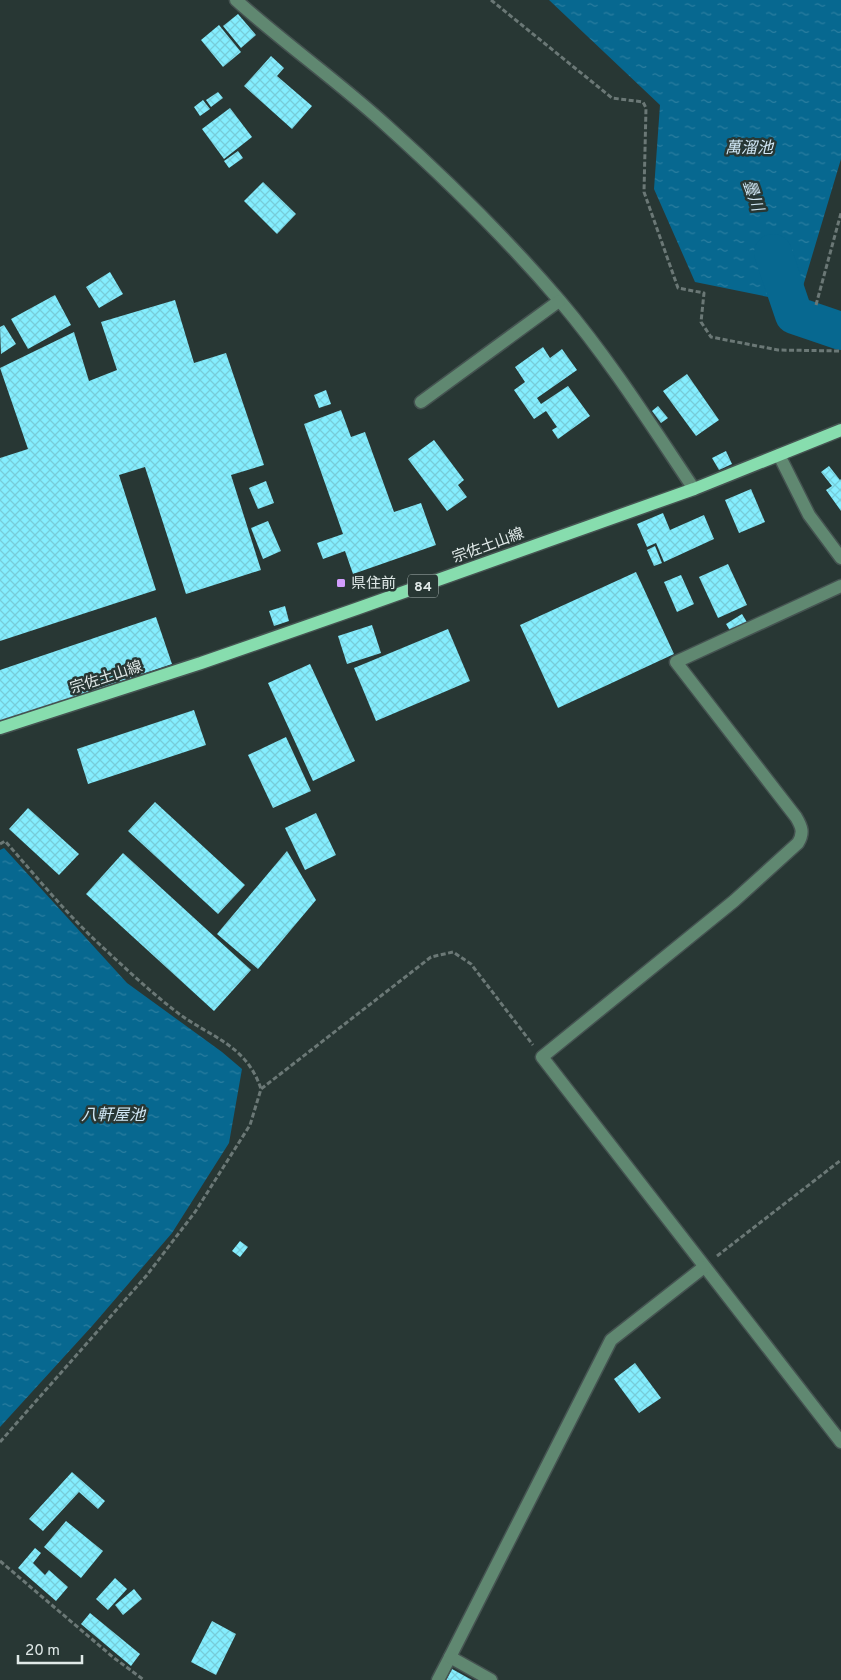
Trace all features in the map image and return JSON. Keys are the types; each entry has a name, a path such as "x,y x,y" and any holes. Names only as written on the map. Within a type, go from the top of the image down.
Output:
{"main road":[{"name":"宗佐土山線","path":"0,728 201,663 694,489 841,430"}],"street":[{"path":"236,0 386,126 474,209 559,301 604,356 694,489"},
{"path":"421,402 559,301"},
{"path":"780,455 809,515 841,558"},
{"path":"841,586 676,662 796,817 801,825 802,835 798,843 734,901 542,1058 841,1442"},
{"path":"438,1680 611,1340 704,1266"},
{"path":"450,1657 491,1680"}],"path":[{"path":"491,0 612,98 643,102 646,108 644,192 678,288 704,293 701,322 711,337 778,350 841,352"},
{"path":"816,306 841,213"},
{"path":"0,844 5,841 96,941 175,1011 218,1037 244,1058 256,1073 262,1089"},
{"path":"0,1442 147,1275 195,1212 250,1125 262,1089 431,957 453,952 471,964 542,1058"},
{"path":"704,1266 841,1160"},
{"path":"0,1561 114,1658 144,1680"}],"water":[{"name":"萬溜池","path":"549,0 841,0 841,159 798,303 695,282 654,189 660,105"},
{"name":"八軒屋池","path":"4,848 127,983 222,1052 242,1069 229,1143 172,1233 93,1325 0,1427 0,850"}],"building":[{"path":"238,14 256,35 241,48 223,26"},
{"path":"219,25 241,52 223,67 201,40"},
{"path":"271,56 284,68 277,76 312,106 292,129 244,86"},
{"path":"218,92 223,98 211,107 206,100"},
{"path":"203,100 210,109 200,116 194,107"},
{"path":"230,108 252,137 224,159 202,129"},
{"path":"238,151 243,158 229,168 224,161"},
{"path":"263,182 296,214 277,234 244,201"},
{"path":"110,272 123,294 99,308 86,287"},
{"path":"55,295 71,325 28,349 11,319"},
{"path":"175,300 194,363 226,353 264,465 231,475 261,570 186,594 145,467 119,475 156,590 0,641 0,458 28,449 0,368 74,332 89,381 117,370 101,322"},
{"path":"4,325 16,344 1,354 0,327"},
{"path":"543,347 550,358 562,349 577,370 537,398 541,404 568,386 590,416 558,439 552,430 557,427 546,411 534,419 514,390 525,382 515,367"},
{"path":"687,374 719,420 696,436 663,391"},
{"path":"326,390 331,404 319,408 314,395"},
{"path":"658,406 668,418 661,423 652,411"},
{"path":"341,410 351,437 365,432 394,512 421,503 436,545 353,574 345,551 323,559 317,543 343,534 304,424"},
{"path":"434,440 464,480 458,485 467,497 447,511 408,459"},
{"path":"726,451 732,464 719,470 712,458"},
{"path":"829,466 841,479 841,511 826,490 832,486 821,472"},
{"path":"266,481 274,503 258,509 249,488"},
{"path":"751,489 765,522 739,533 725,500"},
{"path":"663,513 670,530 704,515 714,539 664,562 656,543 647,547 637,524"},
{"path":"268,521 281,551 263,559 251,528"},
{"path":"655,546 662,563 654,566 647,550"},
{"path":"728,564 747,605 718,618 699,577"},
{"path":"636,572 674,654 558,708 520,625"},
{"path":"681,575 694,604 677,612 664,582"},
{"path":"285,606 289,621 274,626 269,611"},
{"path":"742,614 748,624 732,634 726,624"},
{"path":"156,617 172,664 0,722 0,670"},
{"path":"372,625 381,653 347,664 338,636"},
{"path":"448,629 470,681 376,721 354,668"},
{"path":"310,664 355,761 313,781 268,683"},
{"path":"194,710 206,745 88,784 77,749"},
{"path":"286,737 311,791 273,808 248,755"},
{"path":"155,802 245,885 218,914 128,831"},
{"path":"28,808 79,854 59,875 9,829"},
{"path":"316,813 336,855 305,870 285,828"},
{"path":"287,851 316,900 258,969 217,934"},
{"path":"123,853 251,970 214,1011 86,894"},
{"path":"240,1241 248,1247 240,1257 232,1251"},
{"path":"635,1363 661,1398 639,1413 614,1379"},
{"path":"72,1472 105,1501 98,1509 79,1492 43,1531 29,1519"},
{"path":"66,1521 103,1551 81,1578 44,1547"},
{"path":"35,1548 41,1553 33,1563 45,1575 49,1570 68,1587 56,1601 18,1568"},
{"path":"115,1578 127,1589 108,1610 96,1599"},
{"path":"134,1589 142,1599 123,1615 115,1605"},
{"path":"90,1613 140,1654 131,1666 81,1624"},
{"path":"212,1621 236,1634 216,1675 191,1662"},
{"path":"452,1669 472,1680 446,1680"}],"waterway":[{"name":"曇川","path":"773,253 794,315 841,331"}],"place":[{"name":"県住前","path":"341,583"}]}
